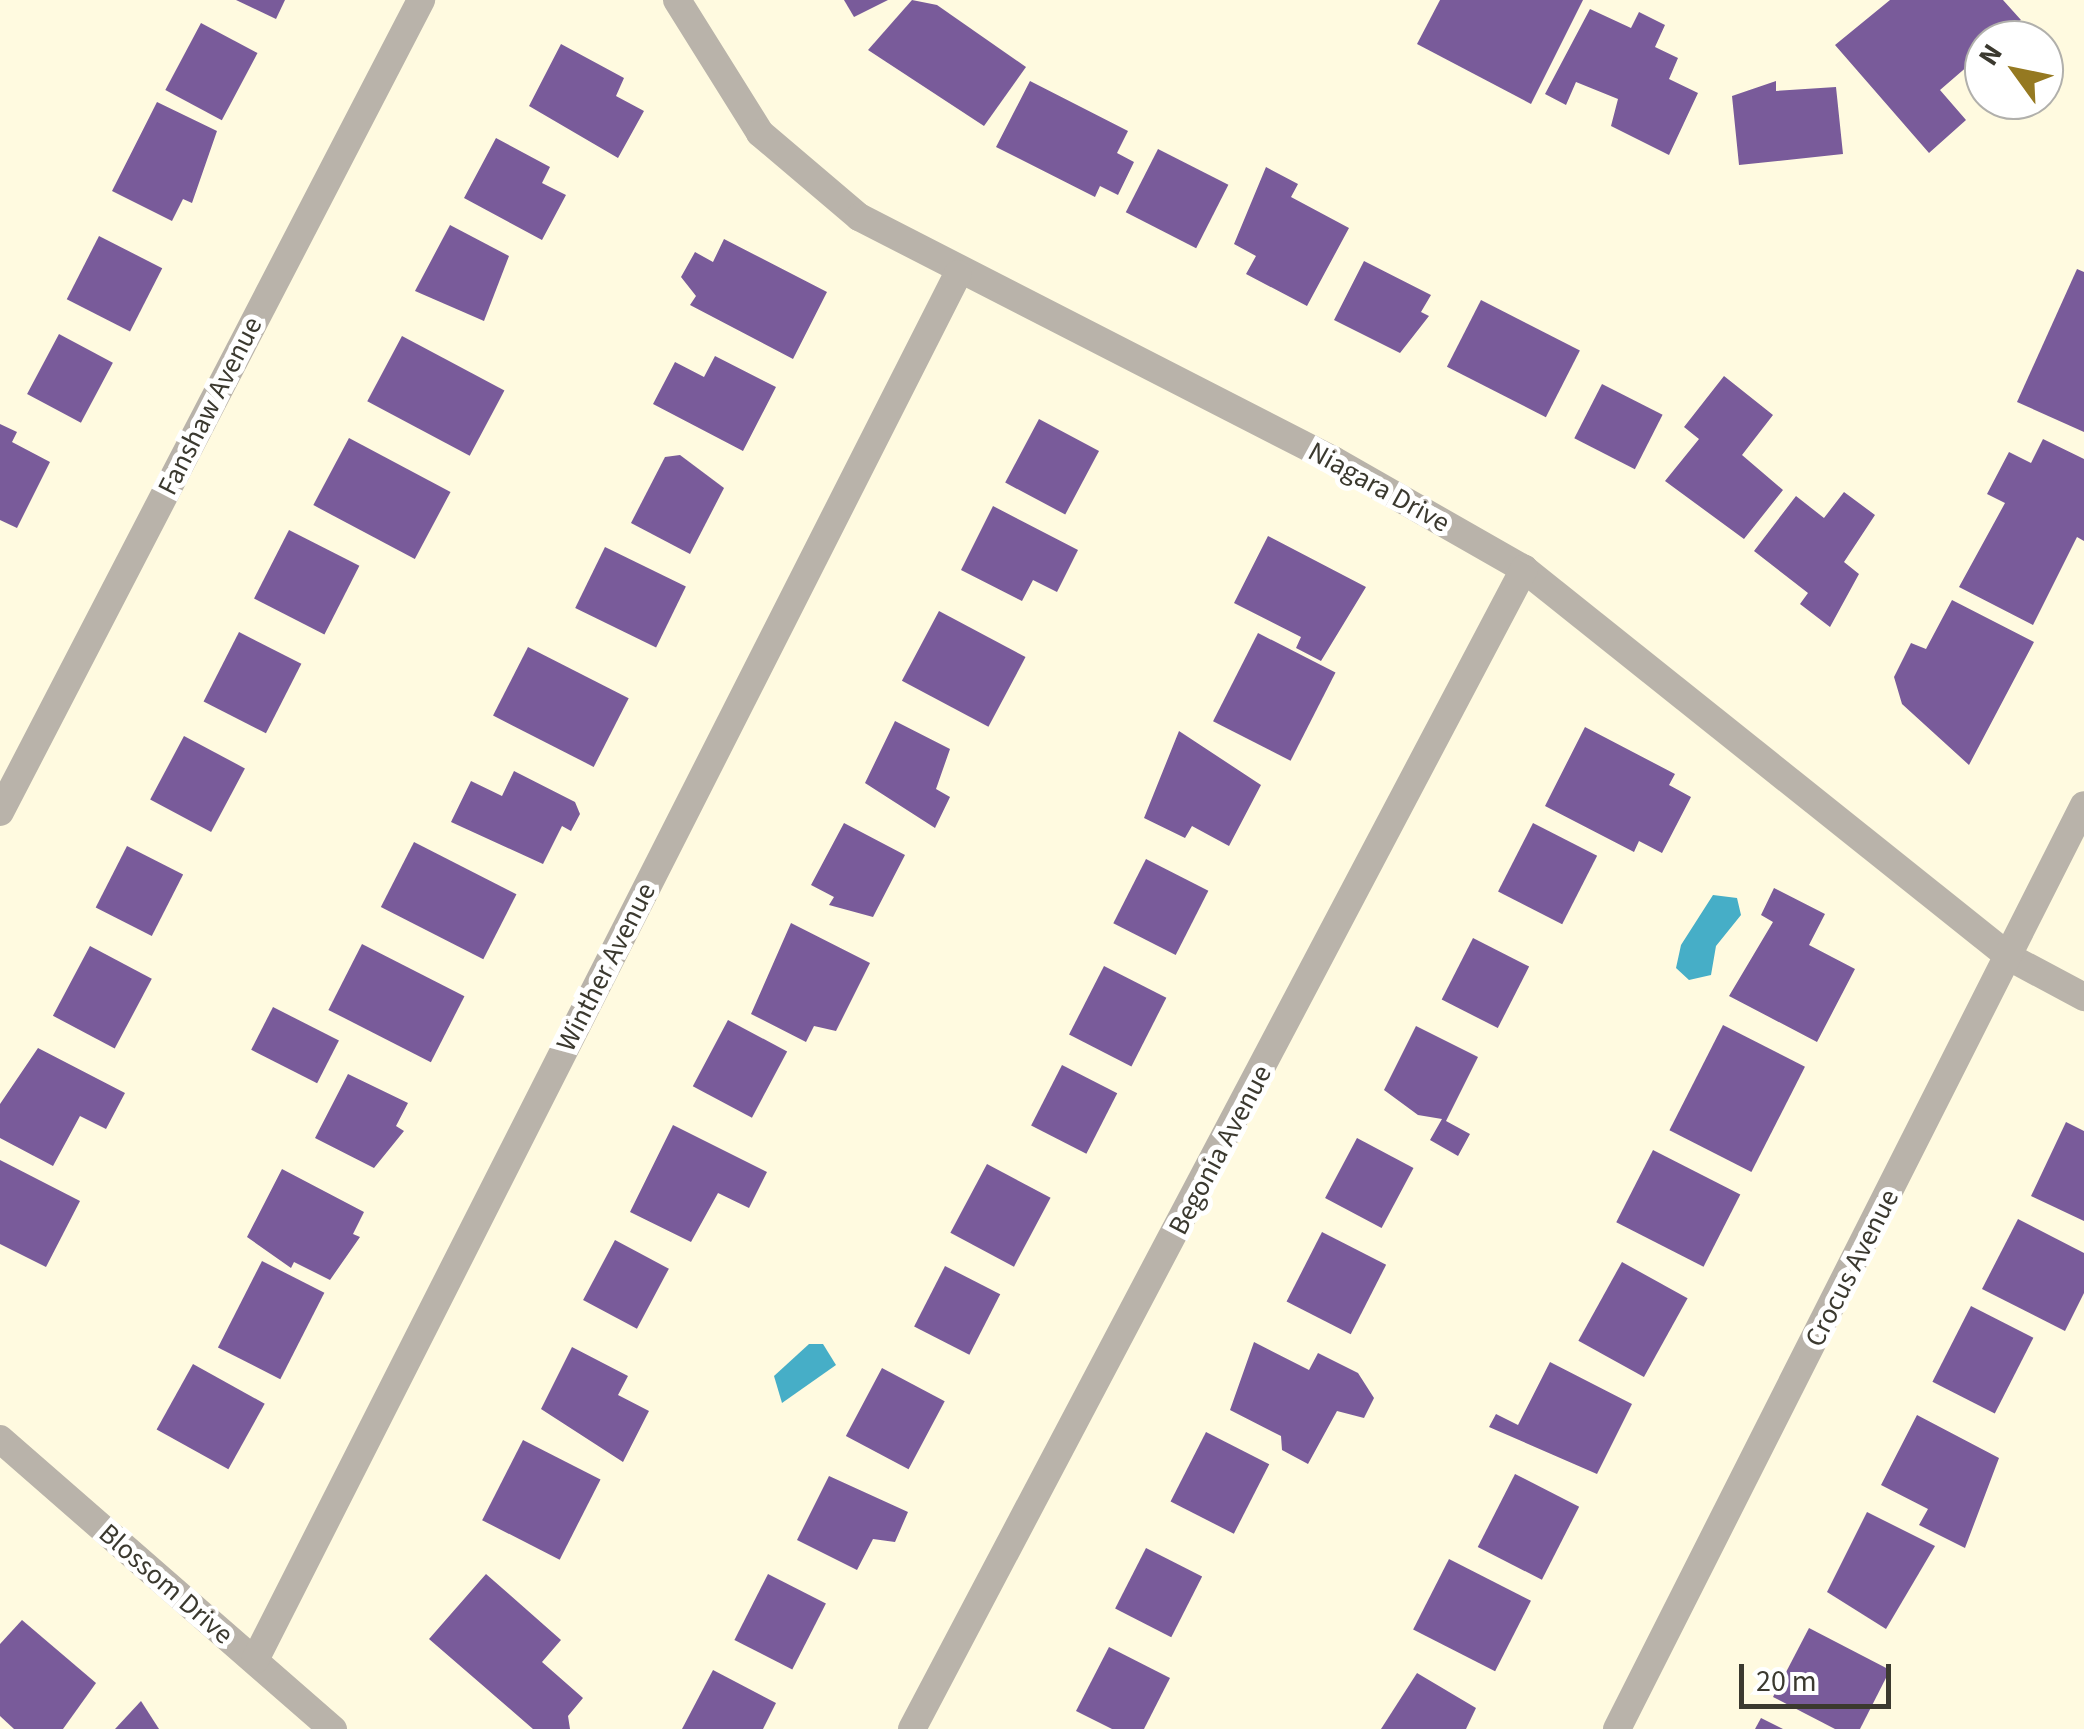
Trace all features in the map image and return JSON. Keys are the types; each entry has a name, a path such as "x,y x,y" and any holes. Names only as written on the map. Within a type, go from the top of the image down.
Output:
{"street":[{"name":"Fanshaw Avenue","path":"0,812 421,0"},
{"name":"Niagara Drive","path":"677,0 760,133 859,217 958,274 1334,460 1524,569 2011,958 2084,998"},
{"name":"Winther Avenue","path":"255,1660 958,274"},
{"name":"Begonia Avenue","path":"912,1729 1524,569"},
{"name":"Crocus Avenue","path":"1616,1729 2011,958 2084,805"},
{"name":"Blossom Drive","path":"0,1439 333,1729"}],"water":[{"path":"1713,895 1737,898 1741,915 1716,946 1711,975 1689,980 1676,968 1681,945"},
{"path":"809,1344 823,1344 836,1365 782,1403 774,1376"}],"building":[{"path":"236,0 285,0 276,19"},
{"path":"844,0 888,0 854,17"},
{"path":"912,0 937,5 1026,67 984,126 868,50"},
{"path":"1440,0 1583,0 1531,104 1417,44"},
{"path":"1890,0 2003,0 2021,20 1964,20 1964,69 1940,90 1966,120 1929,153 1835,45"},
{"path":"1590,9 1631,28 1639,12 1665,25 1655,47 1678,58 1669,79 1698,93 1669,155 1611,126 1618,99 1576,82 1566,105 1545,94"},
{"path":"201,23 258,53 222,120 165,90"},
{"path":"561,44 624,78 616,96 644,111 618,158 529,106"},
{"path":"1030,81 1128,131 1117,153 1134,162 1118,195 1100,186 1095,197 996,147"},
{"path":"1776,81 1776,91 1836,87 1843,154 1739,165 1732,96"},
{"path":"157,102 217,131 192,203 183,199 172,221 112,191"},
{"path":"496,138 550,167 542,183 566,195 542,240 464,198"},
{"path":"1158,149 1228,185 1196,248 1126,212"},
{"path":"1266,167 1298,184 1291,197 1349,228 1307,306 1246,274 1256,256 1234,244"},
{"path":"450,225 509,256 484,321 415,291"},
{"path":"99,236 162,268 130,331 67,299"},
{"path":"724,239 827,292 793,359 690,305 696,296 681,277 695,252 713,262"},
{"path":"1364,261 1431,295 1421,312 1429,316 1400,353 1334,320"},
{"path":"2077,269 2084,272 2084,432 2017,402"},
{"path":"1481,300 1580,350 1546,417 1447,367"},
{"path":"59,334 113,363 81,423 27,394"},
{"path":"402,336 504,390 470,456 367,401"},
{"path":"715,356 776,387 743,451 653,404 675,362 704,377"},
{"path":"1724,376 1773,415 1742,455 1783,490 1744,539 1665,481 1699,439 1684,427"},
{"path":"1602,384 1663,415 1635,469 1574,438"},
{"path":"1039,419 1099,451 1065,514 1005,483"},
{"path":"0,424 17,432 12,442 50,462 17,528 0,520"},
{"path":"349,438 451,492 415,559 313,505"},
{"path":"2043,439 2084,459 2084,541 2077,537 2033,625 1959,587 2005,503 1987,494 2009,452 2031,463"},
{"path":"680,455 724,488 690,554 631,523 665,457"},
{"path":"1844,492 1875,515 1844,562 1859,574 1830,627 1800,604 1808,593 1754,551 1796,496 1824,518"},
{"path":"993,506 1078,550 1057,592 1033,580 1022,601 961,570"},
{"path":"289,530 359,566 324,634 254,599"},
{"path":"1268,536 1366,587 1321,661 1296,648 1301,637 1234,603"},
{"path":"605,547 686,586 656,648 575,608"},
{"path":"1952,600 2034,642 1969,765 1902,704 1894,677 1911,643 1926,649"},
{"path":"939,611 1026,657 988,727 902,681"},
{"path":"239,632 301,664 266,733 204,701"},
{"path":"1258,633 1336,672 1291,761 1213,721"},
{"path":"528,647 629,698 594,767 493,716"},
{"path":"895,721 950,749 936,789 950,797 935,828 865,783"},
{"path":"1585,727 1675,774 1669,785 1691,797 1662,853 1639,841 1634,852 1545,806"},
{"path":"1179,731 1261,785 1229,846 1192,826 1185,838 1144,818"},
{"path":"184,736 245,768 211,832 150,800"},
{"path":"514,771 575,802 580,814 571,831 562,826 543,864 451,822 471,781 502,796"},
{"path":"844,823 905,855 873,917 829,905 834,897 811,885"},
{"path":"1533,823 1597,856 1562,924 1498,892"},
{"path":"414,842 516,894 483,959 381,907"},
{"path":"127,846 183,875 152,936 96,907"},
{"path":"1146,859 1208,891 1176,955 1113,923"},
{"path":"1774,888 1825,914 1809,945 1855,969 1817,1042 1729,996 1773,922 1761,915"},
{"path":"791,923 870,963 836,1031 814,1026 806,1042 751,1014"},
{"path":"1473,938 1529,967 1498,1028 1442,999"},
{"path":"362,944 464,996 431,1062 328,1010"},
{"path":"90,946 152,979 115,1049 53,1016"},
{"path":"1104,966 1166,998 1131,1066 1069,1035"},
{"path":"273,1007 339,1041 317,1083 251,1050"},
{"path":"728,1020 787,1051 752,1118 693,1086"},
{"path":"1723,1025 1805,1067 1751,1172 1669,1130"},
{"path":"1416,1026 1478,1057 1446,1121 1470,1134 1458,1156 1430,1140 1442,1119 1418,1115 1384,1090"},
{"path":"38,1048 125,1093 106,1129 80,1116 53,1166 0,1138 0,1104"},
{"path":"1062,1065 1117,1093 1086,1154 1031,1126"},
{"path":"348,1074 408,1103 396,1126 404,1131 374,1168 315,1138"},
{"path":"2066,1122 2084,1131 2084,1221 2031,1196"},
{"path":"673,1125 767,1172 749,1208 718,1193 691,1242 630,1212"},
{"path":"1357,1138 1414,1168 1382,1228 1325,1198"},
{"path":"1653,1150 1740,1194 1704,1267 1616,1222"},
{"path":"0,1160 80,1201 46,1267 0,1244"},
{"path":"987,1164 1051,1198 1014,1267 950,1233"},
{"path":"282,1169 364,1212 353,1234 360,1237 330,1280 294,1262 291,1268 247,1237"},
{"path":"2018,1219 2084,1253 2084,1293 2065,1331 1982,1289"},
{"path":"1322,1232 1386,1265 1351,1334 1287,1301"},
{"path":"615,1240 669,1269 637,1329 583,1300"},
{"path":"262,1261 324,1293 280,1379 218,1347"},
{"path":"1622,1262 1688,1298 1644,1377 1578,1341"},
{"path":"945,1266 1000,1294 969,1355 914,1327"},
{"path":"1971,1306 2033,1338 1995,1414 1932,1382"},
{"path":"1254,1342 1309,1370 1318,1353 1358,1373 1374,1398 1364,1418 1337,1411 1308,1464 1282,1450 1281,1436 1230,1410"},
{"path":"572,1347 628,1376 618,1395 649,1411 623,1462 541,1409"},
{"path":"1550,1362 1632,1404 1597,1474 1489,1427 1496,1414 1518,1425"},
{"path":"193,1364 265,1404 228,1469 157,1430"},
{"path":"882,1368 945,1401 909,1469 846,1436"},
{"path":"1917,1415 1999,1458 1965,1548 1919,1525 1928,1509 1881,1485"},
{"path":"1206,1432 1269,1464 1234,1534 1171,1501"},
{"path":"523,1440 601,1479 560,1560 482,1520"},
{"path":"1515,1474 1579,1507 1542,1580 1478,1547"},
{"path":"829,1476 908,1512 895,1542 873,1539 857,1570 797,1540"},
{"path":"1867,1512 1935,1546 1886,1629 1827,1592"},
{"path":"1146,1548 1202,1577 1171,1637 1115,1609"},
{"path":"1449,1559 1531,1601 1495,1671 1413,1629"},
{"path":"486,1574 561,1640 542,1662 583,1698 568,1716 570,1729 533,1729 429,1639"},
{"path":"768,1574 826,1604 792,1669 734,1640"},
{"path":"22,1620 96,1683 63,1729 14,1729 0,1716 0,1644"},
{"path":"1809,1628 1890,1670 1860,1729 1835,1729 1773,1697"},
{"path":"1109,1647 1170,1678 1144,1729 1112,1729 1076,1711"},
{"path":"713,1670 776,1703 763,1729 682,1729"},
{"path":"1417,1673 1476,1708 1466,1729 1381,1729"},
{"path":"141,1701 159,1729 115,1729"},
{"path":"1761,1718 1783,1729 1755,1729"}]}
